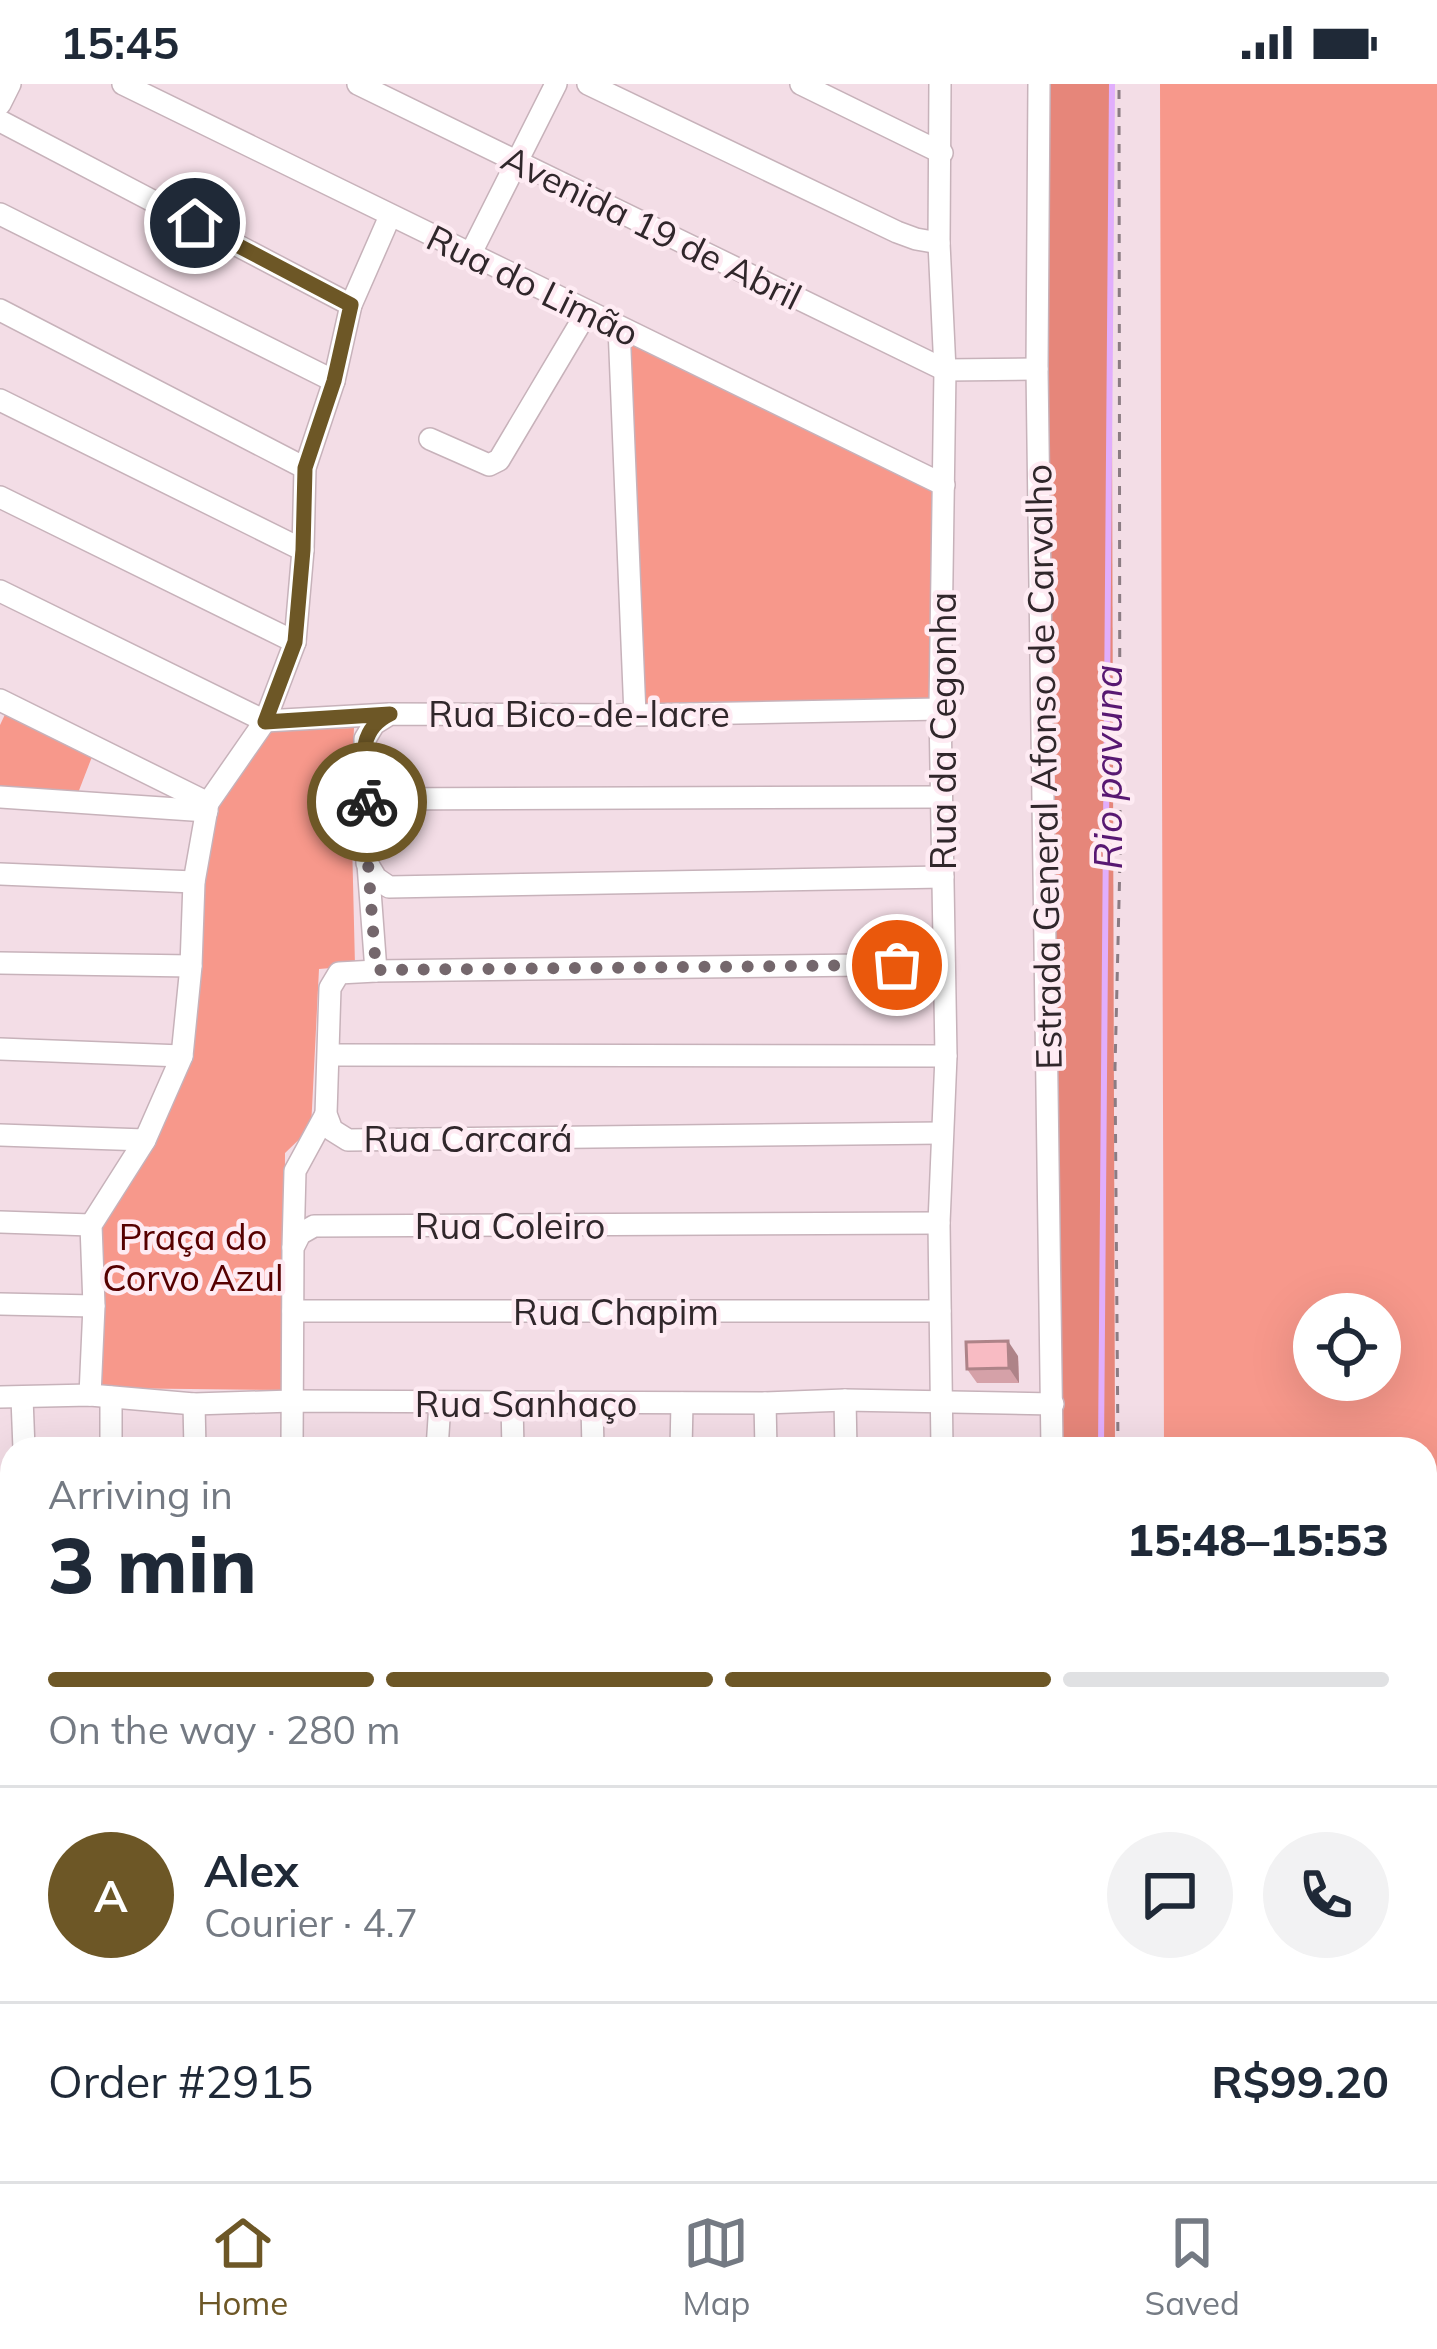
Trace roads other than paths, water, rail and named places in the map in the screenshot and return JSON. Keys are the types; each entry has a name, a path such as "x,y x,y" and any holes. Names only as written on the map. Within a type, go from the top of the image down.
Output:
{"street":[{"path":"0,104 10,84"},
{"name":"Rua do Limão","path":"123,84 944,485"},
{"name":"Avenida 19 de Abril","path":"358,84 945,370"},
{"path":"470,255 556,84"},
{"path":"588,84 897,232 939,243"},
{"path":"801,84 941,153"},
{"name":"Rua da Cegonha","path":"940,84 939,243 945,370 940,709 946,1056 939,1223 942,1437"},
{"name":"Estrada General Afonso de Carvalho","path":"1039,84 1037,369 1052,1437"},
{"path":"0,121 351,305"},
{"path":"0,214 334,381"},
{"path":"109,1437 101,1396 91,1225 145,1140 182,1056 194,882 207,807 265,722 295,642 305,468 334,381 351,305 390,216"},
{"path":"0,310 305,468"},
{"path":"430,439 489,465 499,460 587,312"},
{"path":"619,328 634,715"},
{"path":"945,370 1037,369"},
{"path":"0,400 303,550"},
{"path":"0,497 295,642"},
{"path":"0,592 265,722 390,714"},
{"path":"0,700 207,807"},
{"name":"Rua Bico-de-lacre","path":"376,970 364,739 374,724 390,714 940,709"},
{"path":"0,797 207,807"},
{"path":"367,800 941,797"},
{"path":"368,863 376,878 389,886 943,877"},
{"path":"0,874 194,882"},
{"path":"0,963 191,966"},
{"name":"Rua Carcará","path":"941,1133 348,1140 332,1130 326,1114 330,988 339,974 944,964"},
{"path":"0,1049 182,1056"},
{"path":"328,1055 946,1056"},
{"path":"292,1437 294,1172 326,1114"},
{"path":"0,1136 145,1140"},
{"path":"0,1222 91,1225"},
{"name":"Rua Coleiro","path":"293,1248 300,1234 314,1226 939,1223"},
{"path":"0,1304 94,1306"},
{"name":"Rua Chapim","path":"293,1311 940,1311"},
{"name":"Rua Sanhaço","path":"11,1397 101,1396 194,1404 845,1400 1053,1404"},
{"path":"11,1397 21,1437"},
{"path":"845,1400 846,1437"},
{"path":"438,1437 440,1403"},
{"path":"681,1437 682,1403"},
{"path":"765,1403 766,1437"},
{"path":"194,1404 195,1437"},
{"path":"512,1404 513,1437"},
{"path":"592,1404 593,1437"}],"waterway":[{"name":"Rio pavuna","path":"1101,1437 1112,84"}],"park label":[{"name":"Praça do Corvo Azul","path":"193,1256"}]}
